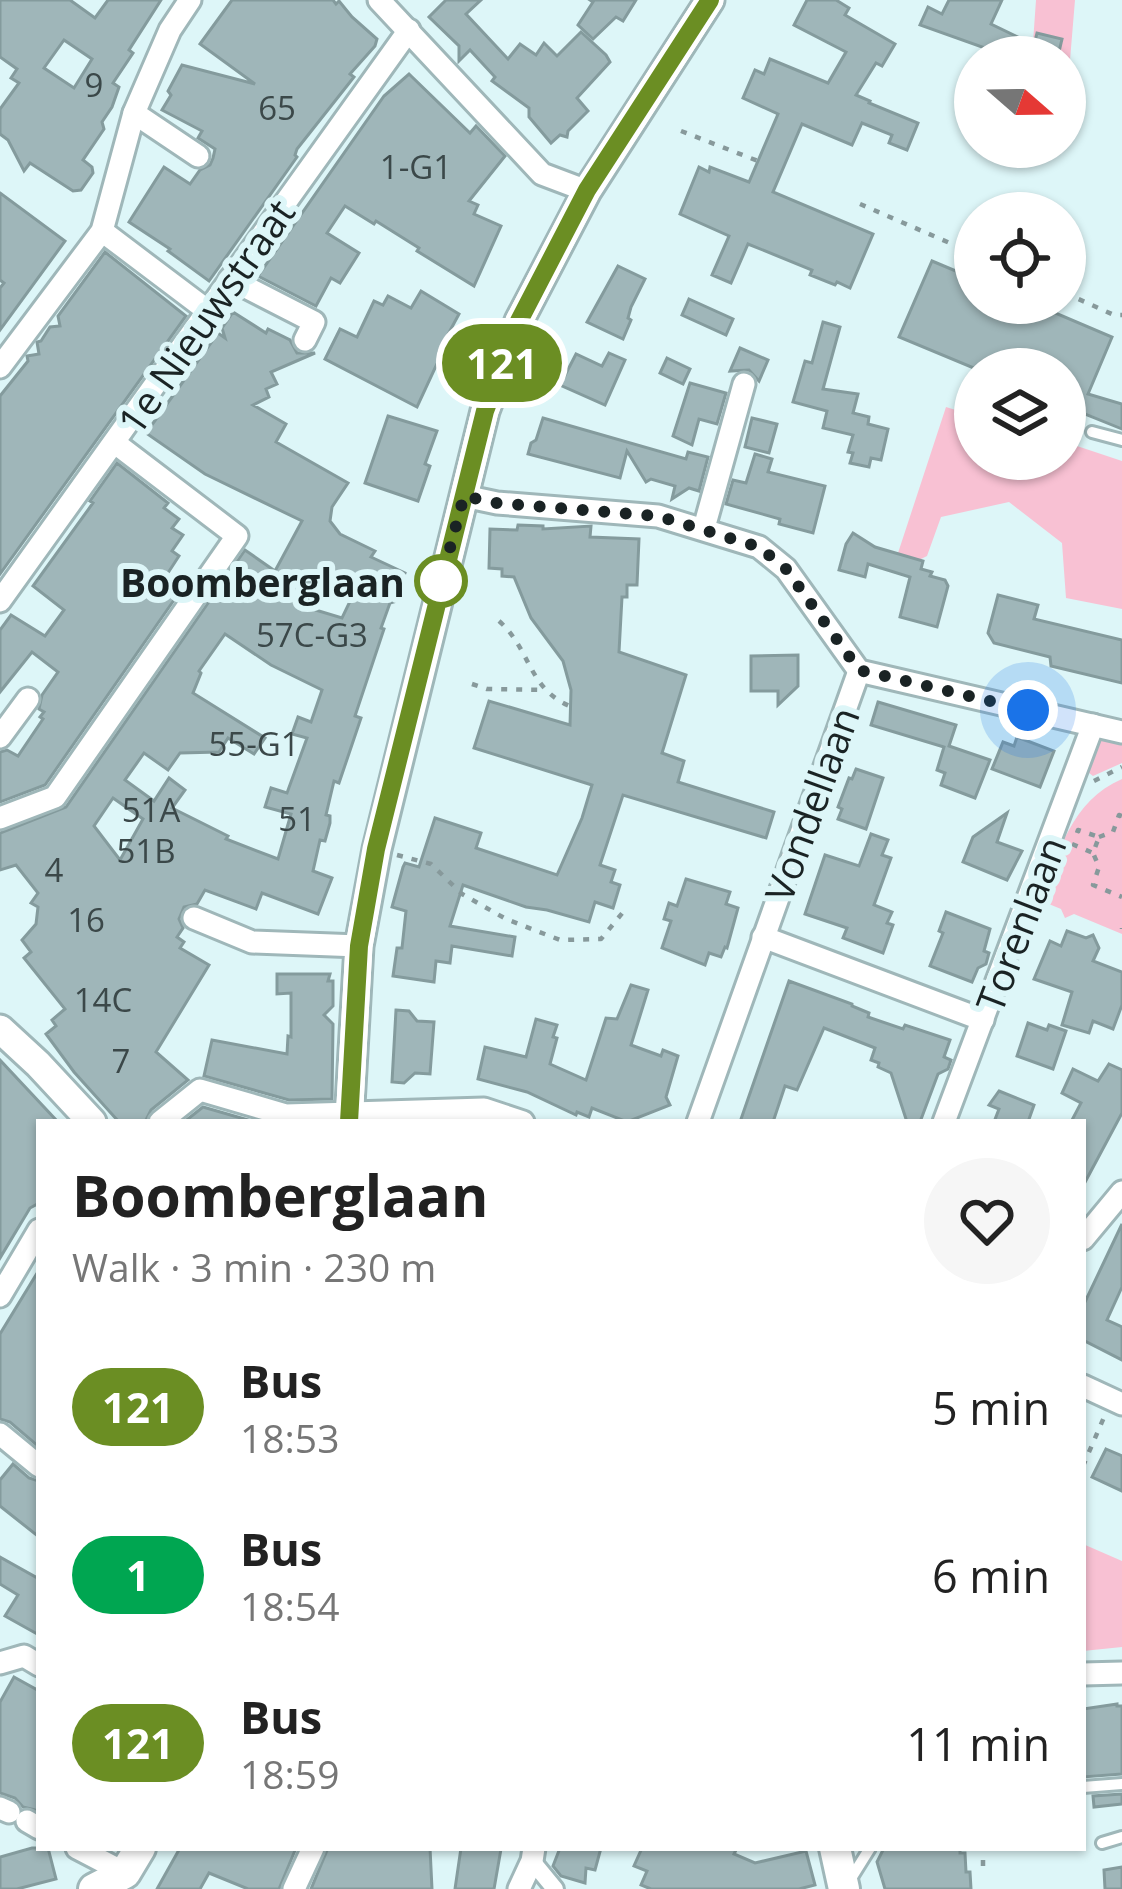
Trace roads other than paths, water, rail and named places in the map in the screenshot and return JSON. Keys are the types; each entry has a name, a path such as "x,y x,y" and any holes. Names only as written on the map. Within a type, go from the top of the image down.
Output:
{"main road":[{"path":"836,1851 843,1885"},
{"path":"94,1889 132,1869"}],"street":[{"path":"0,368 102,231 134,113 170,30 190,0"},
{"path":"379,0 542,174 597,193"},
{"path":"349,1117 359,946 376,849 485,411 535,288 597,193 710,0"},
{"name":"1e Nieuwstraat","path":"0,601 409,30"},
{"path":"134,113 198,157"},
{"path":"102,231 208,311"},
{"path":"230,279 314,322 305,340"},
{"path":"704,528 744,384"},
{"path":"0,818 56,797 237,536 115,443"},
{"path":"464,496 658,516 759,547 786,569 859,670 1122,732"},
{"name":"Vondellaan","path":"699,1119 859,670"},
{"path":"0,737 28,699"},
{"name":"Torenlaan","path":"945,1119 1093,725"},
{"path":"194,918 252,942 359,946"},
{"name":"Vondellaan","path":"763,938 983,1020"},
{"path":"0,1029 89,1119"},
{"path":"163,1119 200,1090 286,1114 349,1117 484,1109 514,1119"},
{"path":"1086,1236 1122,1192"},
{"path":"0,1296 36,1235"},
{"path":"1086,1387 1118,1402"},
{"path":"0,1434 36,1464"},
{"path":"0,1663 24,1656 36,1663"},
{"path":"1086,1675 1122,1672"},
{"path":"85,1851 132,1869"},
{"path":"294,1889 312,1851"},
{"path":"519,1889 533,1855"},
{"path":"533,1855 555,1889"}],"lane":[{"path":"1092,432 1122,440"},
{"path":"1086,1786 1122,1784"},
{"path":"1102,1843 1122,1837"},
{"path":"843,1885 853,1880 868,1851"}],"place":[{"name":"Boomberglaan","path":"441,581"}]}
